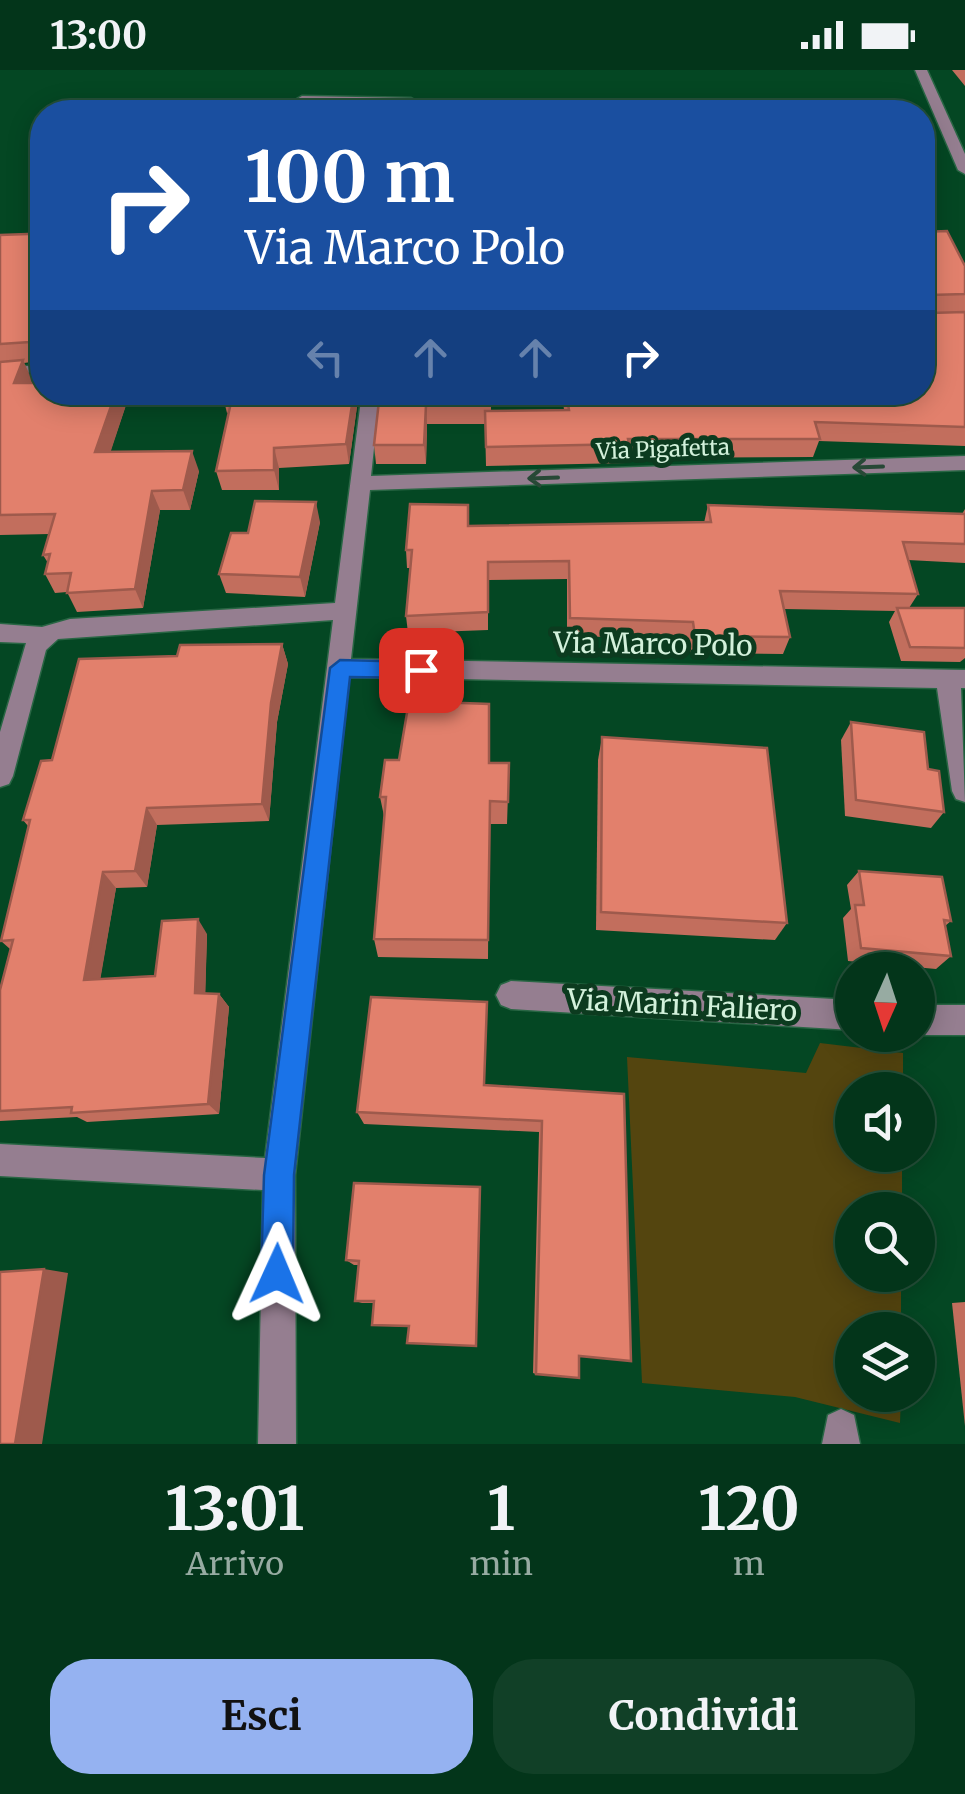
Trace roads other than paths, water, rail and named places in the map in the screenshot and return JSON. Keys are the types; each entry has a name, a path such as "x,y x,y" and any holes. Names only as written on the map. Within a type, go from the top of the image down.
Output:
{"street":[{"path":"920,70 944,106 965,170"},
{"path":"0,374 30,371"},
{"path":"277,1444 279,1175 370,405"},
{"name":"Via Pigafetta","path":"362,482 965,463"},
{"path":"0,633 44,636 70,628 346,611"},
{"path":"0,776 36,646 44,636"},
{"name":"Via Marco Polo","path":"340,668 956,679"},
{"path":"956,679 965,791"},
{"name":"Via Marin Faliero","path":"511,996 835,1014"},
{"path":"935,1020 965,1020"},
{"path":"0,1160 279,1175"}]}
